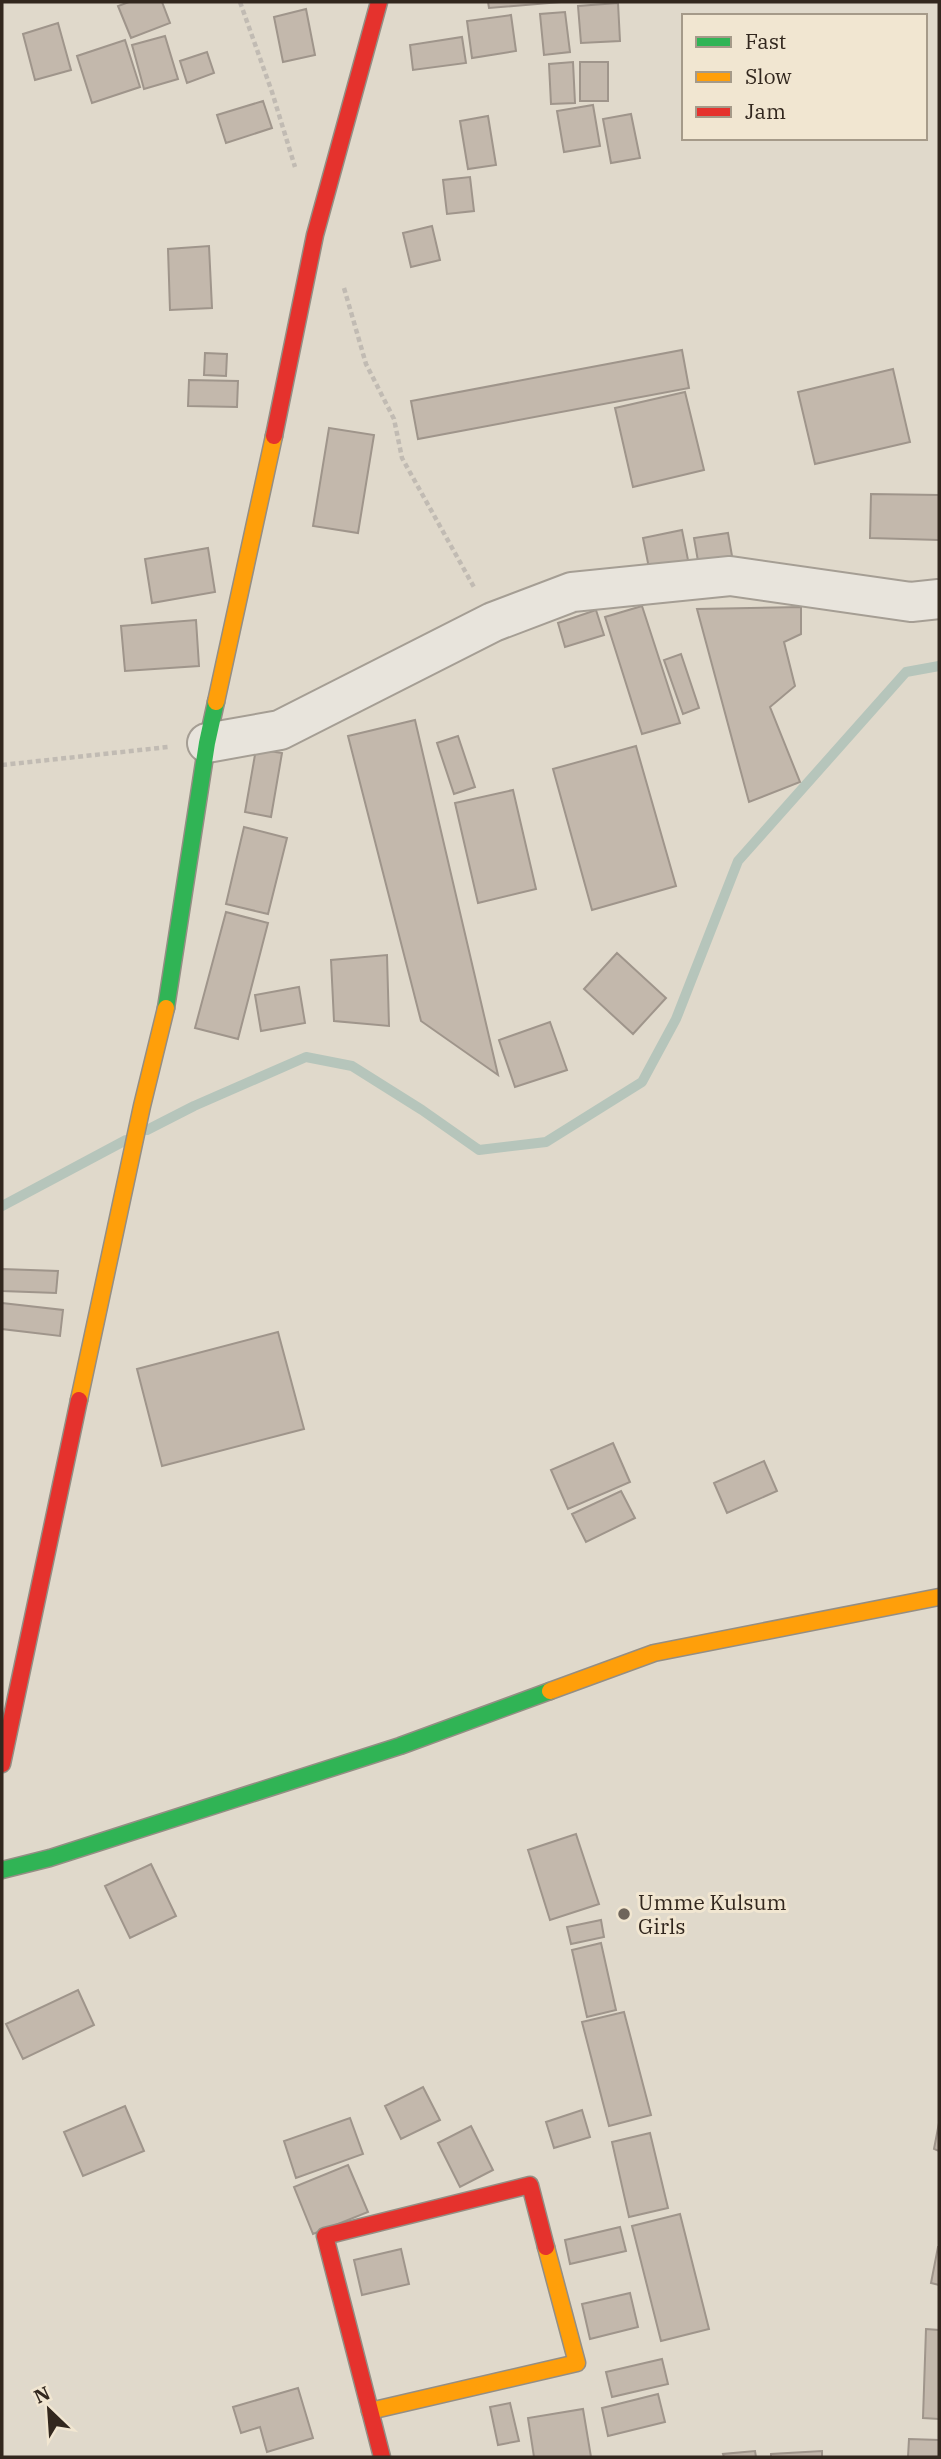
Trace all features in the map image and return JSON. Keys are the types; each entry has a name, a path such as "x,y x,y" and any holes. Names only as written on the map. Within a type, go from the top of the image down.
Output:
{"street":[{"path":"2,1764 142,1106 166,1011 206,743 245,577 315,234 379,2"},
{"path":"206,743 280,730 493,622 572,592 730,576 911,602 939,599"},
{"path":"2,1870 50,1858 400,1746 654,1653 939,1597"},
{"path":"370,2412 576,2363 530,2185 325,2236 370,2412 382,2457"}],"path":[{"path":"240,2 272,92 295,170"},
{"path":"315,234 342,282 366,364 394,419 402,458 493,622"},
{"path":"2,765 206,743"}],"building":[{"path":"129,2 162,2 170,23 131,38 118,6"},
{"path":"488,2 561,2 489,8"},
{"path":"618,3 620,41 581,43 578,6"},
{"path":"306,9 315,55 283,62 274,17"},
{"path":"565,12 570,52 544,55 540,14"},
{"path":"511,15 516,51 472,58 467,21"},
{"path":"58,23 71,70 35,80 23,34"},
{"path":"165,36 178,79 144,89 132,45"},
{"path":"462,37 466,63 413,70 410,45"},
{"path":"125,40 140,87 92,103 77,56"},
{"path":"207,52 214,73 187,83 180,61"},
{"path":"573,62 575,103 551,104 549,64"},
{"path":"580,62 608,62 608,101 580,101"},
{"path":"263,101 272,128 226,143 217,115"},
{"path":"593,105 600,146 564,152 557,111"},
{"path":"631,114 640,158 611,163 603,119"},
{"path":"488,116 496,165 468,169 460,121"},
{"path":"470,177 474,211 447,214 443,180"},
{"path":"432,226 440,260 411,267 403,233"},
{"path":"209,246 212,308 170,310 168,249"},
{"path":"682,350 689,388 418,439 411,401"},
{"path":"205,353 227,354 226,376 204,375"},
{"path":"893,369 910,442 815,464 798,392"},
{"path":"189,380 238,381 237,407 188,406"},
{"path":"685,392 704,470 633,487 615,408"},
{"path":"329,428 374,435 358,533 313,526"},
{"path":"871,494 939,495 939,540 870,538"},
{"path":"682,530 689,565 650,573 643,538"},
{"path":"728,533 732,556 698,561 694,538"},
{"path":"208,548 215,592 152,603 145,559"},
{"path":"642,606 680,723 642,734 605,617"},
{"path":"801,607 801,634 784,642 795,686 770,707 800,782 749,802 697,609"},
{"path":"596,610 604,635 565,647 558,623"},
{"path":"196,620 199,666 125,671 121,626"},
{"path":"681,654 699,708 683,714 664,660"},
{"path":"415,720 498,1075 421,1021 348,736"},
{"path":"458,736 475,787 454,794 437,743"},
{"path":"636,746 676,886 592,910 553,769"},
{"path":"256,749 282,753 271,817 245,812"},
{"path":"513,790 536,889 478,903 455,803"},
{"path":"244,827 287,838 268,914 226,904"},
{"path":"226,912 268,923 238,1039 195,1028"},
{"path":"617,953 666,998 633,1034 584,989"},
{"path":"387,955 389,1026 334,1021 331,960"},
{"path":"299,987 305,1023 261,1031 255,995"},
{"path":"550,1022 567,1070 515,1087 499,1040"},
{"path":"2,1269 58,1271 56,1293 2,1291"},
{"path":"2,1303 63,1310 60,1336 2,1329"},
{"path":"278,1332 304,1429 162,1466 137,1369"},
{"path":"613,1443 630,1482 568,1509 551,1470"},
{"path":"764,1461 777,1491 727,1513 714,1483"},
{"path":"621,1491 635,1518 586,1542 572,1514"},
{"path":"576,1834 599,1904 550,1920 528,1850"},
{"path":"151,1864 176,1916 130,1938 105,1886"},
{"path":"601,1920 604,1937 571,1944 567,1927"},
{"path":"601,1943 616,2010 587,2017 572,1950"},
{"path":"78,1990 94,2025 23,2059 6,2024"},
{"path":"624,2012 651,2115 609,2126 582,2022"},
{"path":"423,2087 440,2120 401,2139 385,2106"},
{"path":"125,2106 144,2151 83,2176 64,2132"},
{"path":"582,2110 590,2137 554,2148 546,2122"},
{"path":"350,2118 363,2154 296,2178 284,2141"},
{"path":"939,2123 939,2151 934,2149"},
{"path":"471,2126 493,2170 460,2187 438,2143"},
{"path":"650,2133 668,2208 629,2217 612,2142"},
{"path":"348,2165 368,2212 313,2234 294,2187"},
{"path":"680,2214 709,2329 661,2341 632,2226"},
{"path":"620,2227 626,2251 570,2264 565,2240"},
{"path":"939,2247 939,2285 931,2283"},
{"path":"401,2249 409,2284 362,2295 354,2260"},
{"path":"630,2293 638,2327 590,2339 582,2304"},
{"path":"926,2329 939,2330 939,2419 923,2418"},
{"path":"662,2359 668,2384 612,2397 606,2372"},
{"path":"298,2388 313,2438 267,2452 260,2427 241,2433 233,2407"},
{"path":"658,2394 665,2422 608,2436 602,2408"},
{"path":"510,2403 519,2441 498,2445 490,2407"},
{"path":"583,2409 591,2457 534,2457 528,2418"},
{"path":"909,2439 939,2440 939,2457 908,2457"},
{"path":"755,2451 756,2457 724,2457 723,2454"},
{"path":"822,2451 822,2457 771,2457 771,2454"}],"waterway":[{"path":"147,1130 194,1106 306,1057 352,1066 479,1150 546,1142 642,1082 676,1019 738,861 906,672 939,666"},
{"path":"2,1206 126,1140"}],"traffic: fast":[{"path":"166,1008 207,743 216,702"},
{"path":"2,1870 50,1858 400,1746 550,1691"}],"traffic: slow":[{"path":"216,702 274,436"},
{"path":"79,1400 142,1106 166,1008"},
{"path":"550,1691 654,1653 939,1597"},
{"path":"370,2411 577,2363 546,2247"}],"traffic: jam":[{"path":"274,436 315,235 379,2"},
{"path":"2,1764 79,1400"},
{"path":"382,2457 325,2236 530,2185 546,2247"}],"place":[{"name":"Umme Kulsum Girls","path":"624,1914"}]}
